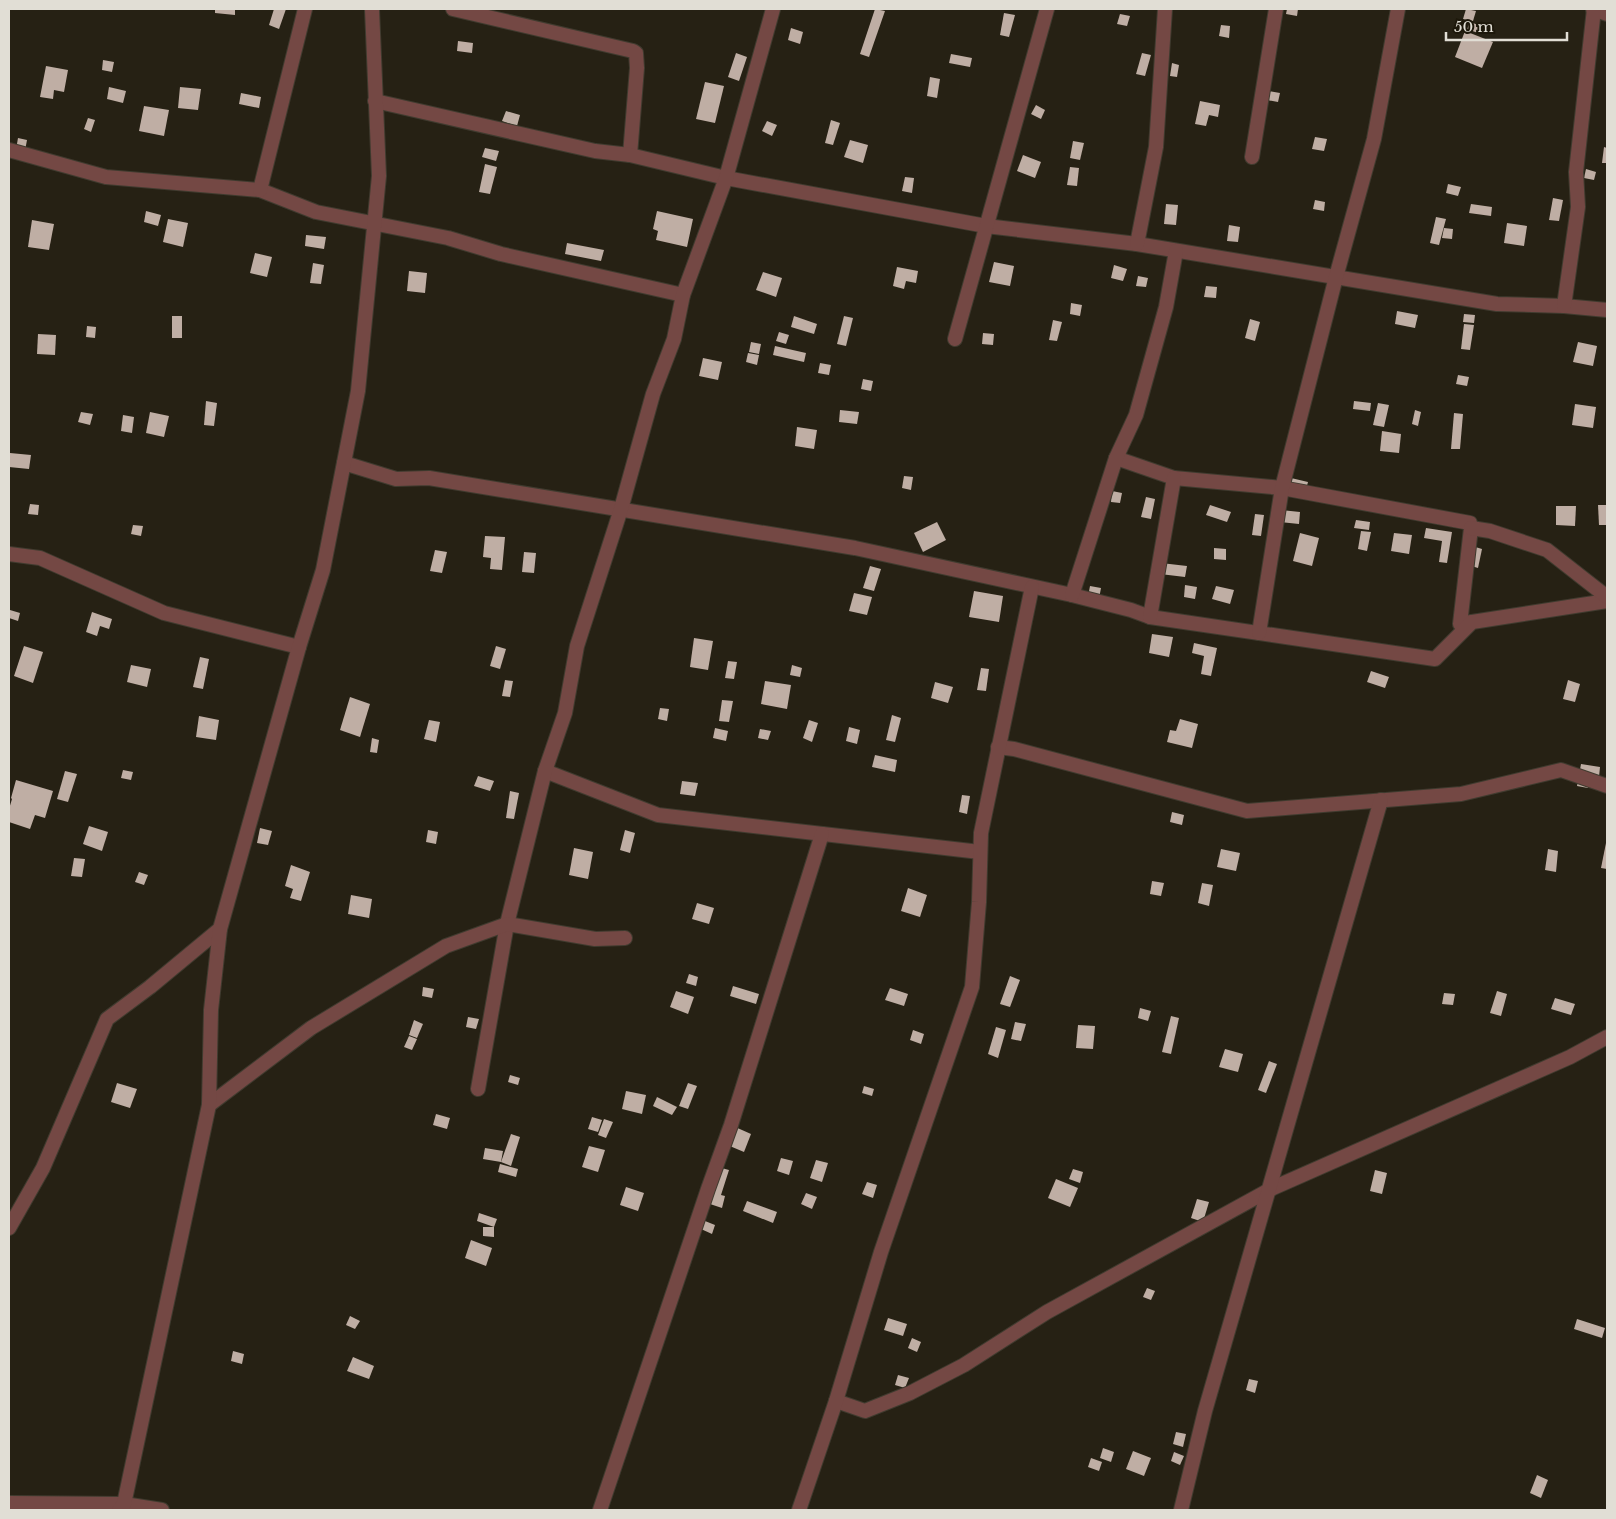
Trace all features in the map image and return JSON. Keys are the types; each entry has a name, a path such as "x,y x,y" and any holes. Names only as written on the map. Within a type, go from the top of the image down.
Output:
{"street":[{"path":"260,190 305,9"},
{"path":"121,1507 209,1106 211,1010 220,930 299,647 323,570 358,391 378,176 372,9"},
{"path":"453,9 594,41 636,53 636,86 630,155"},
{"path":"478,1089 507,924 545,771 565,713 577,646 621,509 653,394 674,339 683,295 726,178 773,9"},
{"path":"955,339 1047,9"},
{"path":"1137,244 1156,147 1165,9"},
{"path":"1252,157 1276,9"},
{"path":"1259,633 1282,488 1336,277 1374,139 1398,9"},
{"path":"1564,306 1578,207 1576,172 1594,9 1607,14"},
{"path":"375,101 595,151 630,155 726,178 986,226 1137,244 1497,304 1564,306 1607,310"},
{"path":"9,150 106,177 260,190 316,212 448,238 501,254 683,295"},
{"path":"1072,595 1116,458 1136,415 1166,307 1176,251"},
{"path":"1116,458 1174,478 1282,488 1470,523 1472,528 1460,624 1607,601"},
{"path":"344,463 396,479 429,478 856,548 1072,595 1131,610 1150,617 1435,659 1472,622"},
{"path":"1150,617 1174,478"},
{"path":"1472,528 1490,531 1546,550 1607,597"},
{"path":"9,554 40,558 164,613 299,647"},
{"path":"799,1510 836,1400 881,1252 972,988 979,902 981,833 1032,587"},
{"path":"998,747 1014,748 1247,811 1461,794 1561,770 1607,786"},
{"path":"545,771 658,815 980,852"},
{"path":"1181,1510 1205,1412 1381,800"},
{"path":"600,1510 731,1124 822,834"},
{"path":"209,1106 311,1028 446,946 507,924 595,940 624,938"},
{"path":"9,1228 43,1168 108,1019 220,930"},
{"path":"836,1400 865,1411 910,1393 964,1365 1047,1312 1269,1190 1570,1057 1607,1037"},
{"path":"9,1503 162,1510"}],"building":[{"path":"215,9 235,9 235,15 215,13"},
{"path":"274,9 286,9 279,29 269,25"},
{"path":"875,9 885,11 869,57 860,54"},
{"path":"1287,9 1298,9 1297,16 1286,14"},
{"path":"1466,9 1476,11 1473,21 1463,19"},
{"path":"1004,13 1015,15 1009,37 1000,35"},
{"path":"1120,14 1130,16 1127,26 1117,24"},
{"path":"1470,22 1481,26 1478,33 1467,29"},
{"path":"1221,25 1230,26 1229,38 1219,36"},
{"path":"791,28 803,32 800,44 788,40"},
{"path":"1465,31 1493,42 1482,68 1455,57"},
{"path":"458,41 473,43 472,53 457,51"},
{"path":"736,53 747,57 739,81 728,77"},
{"path":"1142,53 1151,55 1145,76 1136,74"},
{"path":"951,54 972,58 970,67 949,63"},
{"path":"103,60 114,62 112,72 102,70"},
{"path":"1172,63 1179,65 1177,77 1170,76"},
{"path":"46,66 68,70 64,92 54,90 53,99 40,97"},
{"path":"930,77 940,79 937,98 927,96"},
{"path":"705,82 724,86 715,123 696,119"},
{"path":"109,87 126,91 123,103 107,99"},
{"path":"180,87 201,89 198,110 178,108"},
{"path":"1268,91 1280,93 1278,102 1267,100"},
{"path":"241,93 261,97 259,108 239,104"},
{"path":"1200,101 1220,105 1218,117 1209,115 1206,126 1195,124"},
{"path":"1036,105 1045,110 1041,119 1031,114"},
{"path":"144,106 169,110 164,136 139,131"},
{"path":"506,111 520,115 517,126 502,121"},
{"path":"88,118 95,120 91,132 84,129"},
{"path":"831,120 840,123 833,145 825,143"},
{"path":"767,121 777,125 772,136 762,131"},
{"path":"1315,137 1327,139 1324,151 1312,149"},
{"path":"18,138 27,140 24,156 15,155"},
{"path":"850,140 868,145 863,163 844,157"},
{"path":"1073,141 1084,143 1080,160 1070,158"},
{"path":"1604,147 1607,148 1607,163 1602,163"},
{"path":"485,148 499,151 496,161 482,157"},
{"path":"1023,155 1041,162 1035,178 1017,171"},
{"path":"485,164 497,167 490,194 479,192"},
{"path":"1070,167 1079,168 1077,186 1067,185"},
{"path":"1586,169 1596,172 1594,180 1584,178"},
{"path":"905,177 914,178 912,193 902,191"},
{"path":"1448,184 1461,187 1458,196 1446,193"},
{"path":"1553,198 1563,200 1559,221 1549,220"},
{"path":"1315,200 1325,202 1324,211 1313,209"},
{"path":"1166,204 1178,205 1176,225 1164,224"},
{"path":"1471,204 1492,207 1491,216 1469,213"},
{"path":"146,211 161,215 158,226 144,222"},
{"path":"657,211 693,219 687,247 656,240 658,231 653,229"},
{"path":"1436,217 1446,219 1439,245 1430,243"},
{"path":"168,219 188,223 183,247 163,242"},
{"path":"32,220 54,224 49,250 28,247"},
{"path":"1507,223 1527,226 1524,246 1504,243"},
{"path":"1229,225 1240,227 1238,242 1227,241"},
{"path":"1444,228 1453,229 1452,239 1442,238"},
{"path":"306,235 326,237 324,249 305,246"},
{"path":"567,243 604,250 601,261 565,254"},
{"path":"255,253 272,257 267,277 250,273"},
{"path":"994,262 1014,266 1010,286 989,282"},
{"path":"313,263 324,265 321,284 310,283"},
{"path":"1114,265 1127,269 1123,281 1111,278"},
{"path":"897,267 918,271 916,283 906,281 904,289 893,286"},
{"path":"409,271 427,273 425,293 407,291"},
{"path":"763,272 782,278 776,297 756,290"},
{"path":"1138,276 1148,278 1146,287 1136,286"},
{"path":"1206,286 1217,287 1216,298 1204,297"},
{"path":"1071,303 1082,305 1080,316 1070,314"},
{"path":"1397,311 1418,315 1415,328 1395,324"},
{"path":"1464,314 1475,315 1474,323 1463,322"},
{"path":"172,316 182,316 182,338 172,338"},
{"path":"794,316 817,324 814,334 791,327"},
{"path":"844,316 853,318 846,346 837,344"},
{"path":"1250,319 1260,322 1255,341 1245,338"},
{"path":"1053,320 1062,322 1057,341 1049,340"},
{"path":"1464,324 1474,325 1470,350 1461,349"},
{"path":"87,326 96,327 95,338 86,337"},
{"path":"779,332 789,335 786,344 776,341"},
{"path":"983,333 994,334 993,345 982,344"},
{"path":"38,334 56,335 55,355 37,354"},
{"path":"751,342 761,344 759,354 749,352"},
{"path":"1578,342 1597,346 1593,366 1573,362"},
{"path":"775,346 806,353 804,362 773,355"},
{"path":"748,353 759,355 757,365 746,362"},
{"path":"703,358 722,362 718,380 699,376"},
{"path":"820,363 831,365 829,375 818,373"},
{"path":"1458,375 1469,377 1467,386 1456,384"},
{"path":"863,379 873,381 871,391 861,389"},
{"path":"206,401 217,403 214,426 204,425"},
{"path":"1354,401 1371,403 1370,411 1353,409"},
{"path":"1378,403 1389,405 1384,427 1373,425"},
{"path":"1575,404 1596,407 1593,428 1572,425"},
{"path":"840,410 859,412 857,424 839,422"},
{"path":"1415,410 1421,412 1418,426 1412,424"},
{"path":"81,412 93,414 90,425 78,422"},
{"path":"150,412 169,416 164,437 146,433"},
{"path":"1454,413 1463,414 1460,449 1451,449"},
{"path":"123,415 134,417 132,433 121,431"},
{"path":"797,427 817,430 814,449 795,446"},
{"path":"1382,431 1401,434 1399,453 1380,451"},
{"path":"10,453 31,455 29,469 9,467"},
{"path":"904,476 913,477 911,490 902,488"},
{"path":"1291,478 1308,482 1305,493 1288,488"},
{"path":"1112,491 1122,493 1120,503 1111,502"},
{"path":"1146,497 1155,499 1151,519 1141,517"},
{"path":"30,504 39,505 38,515 28,514"},
{"path":"1210,505 1231,512 1227,522 1206,515"},
{"path":"1598,505 1607,505 1607,525 1599,525"},
{"path":"1556,506 1576,506 1575,526 1556,525"},
{"path":"1281,510 1300,512 1299,524 1280,522"},
{"path":"1255,514 1264,515 1261,536 1252,535"},
{"path":"1356,520 1370,522 1369,530 1354,528"},
{"path":"937,522 946,540 923,552 914,533"},
{"path":"133,525 143,526 141,536 131,534"},
{"path":"1426,528 1452,532 1447,563 1439,562 1442,541 1424,538"},
{"path":"1361,531 1371,532 1367,551 1358,549"},
{"path":"1300,533 1319,538 1312,566 1293,561"},
{"path":"1394,533 1412,535 1409,554 1391,551"},
{"path":"485,536 505,537 502,570 490,569 491,558 483,557"},
{"path":"1472,546 1482,549 1478,568 1468,565"},
{"path":"1214,548 1226,549 1226,560 1214,559"},
{"path":"435,550 447,552 442,573 430,571"},
{"path":"524,552 536,553 534,573 522,572"},
{"path":"1161,563 1187,566 1185,577 1160,574"},
{"path":"870,566 881,569 874,591 863,588"},
{"path":"1185,585 1197,587 1195,599 1184,597"},
{"path":"1090,586 1101,588 1099,599 1088,597"},
{"path":"1216,586 1234,590 1230,604 1212,599"},
{"path":"974,591 1003,596 999,622 969,617"},
{"path":"854,593 872,597 867,615 849,611"},
{"path":"10,610 20,613 18,621 9,618"},
{"path":"92,612 112,619 109,629 100,626 97,636 86,632"},
{"path":"1152,634 1173,637 1169,657 1149,653"},
{"path":"694,638 713,641 708,670 690,667"},
{"path":"1194,643 1217,648 1211,676 1201,674 1204,656 1192,653"},
{"path":"24,646 43,652 33,683 14,676"},
{"path":"496,646 506,649 500,669 490,666"},
{"path":"200,657 209,659 203,689 193,687"},
{"path":"728,661 737,662 734,679 725,678"},
{"path":"131,665 151,669 147,687 127,682"},
{"path":"792,665 802,668 800,677 790,675"},
{"path":"981,668 989,669 986,691 977,690"},
{"path":"1371,671 1389,677 1385,688 1367,682"},
{"path":"505,680 513,681 510,697 502,696"},
{"path":"1568,680 1580,684 1575,702 1563,699"},
{"path":"765,681 791,685 787,709 761,704"},
{"path":"935,682 953,687 948,703 931,698"},
{"path":"350,697 370,704 360,737 340,730"},
{"path":"722,700 733,701 729,722 719,721"},
{"path":"660,708 669,709 667,721 658,719"},
{"path":"892,715 901,718 895,742 886,740"},
{"path":"199,716 219,720 216,740 196,737"},
{"path":"1180,719 1198,724 1192,748 1167,742 1170,730 1176,731"},
{"path":"429,720 440,722 436,742 424,739"},
{"path":"809,720 818,723 812,742 803,738"},
{"path":"849,727 860,730 857,744 846,741"},
{"path":"715,728 728,731 726,741 713,738"},
{"path":"760,729 771,731 768,740 758,738"},
{"path":"372,738 379,740 377,753 370,752"},
{"path":"875,755 897,760 895,772 872,767"},
{"path":"1581,764 1600,767 1599,777 1590,776 1588,788 1577,786"},
{"path":"123,770 133,772 131,780 121,778"},
{"path":"65,771 77,774 68,802 57,799"},
{"path":"478,776 494,781 490,791 474,786"},
{"path":"16,780 53,791 45,818 35,815 30,829 9,822 9,809"},
{"path":"682,781 698,783 695,796 680,794"},
{"path":"510,791 519,793 514,819 506,818"},
{"path":"962,795 970,796 967,814 959,812"},
{"path":"1172,812 1184,815 1182,825 1170,822"},
{"path":"89,826 108,832 102,851 83,844"},
{"path":"260,828 272,831 268,845 257,843"},
{"path":"428,830 438,832 436,844 426,842"},
{"path":"625,830 635,833 630,853 620,850"},
{"path":"1607,843 1607,869 1601,868"},
{"path":"574,848 593,852 588,879 569,875"},
{"path":"1221,849 1240,853 1236,871 1217,867"},
{"path":"1548,849 1558,851 1556,872 1545,870"},
{"path":"74,858 85,859 82,877 71,876"},
{"path":"291,865 310,872 301,901 290,898 293,889 285,886"},
{"path":"139,872 148,875 144,885 135,882"},
{"path":"1152,881 1164,883 1161,896 1150,894"},
{"path":"1202,883 1213,885 1209,906 1198,903"},
{"path":"908,888 927,895 920,917 901,911"},
{"path":"351,895 372,899 369,918 348,914"},
{"path":"697,903 714,908 709,924 692,919"},
{"path":"689,974 698,977 696,986 686,983"},
{"path":"1010,976 1020,980 1010,1007 1000,1004"},
{"path":"733,986 759,994 756,1004 730,996"},
{"path":"423,987 434,989 432,998 422,996"},
{"path":"890,988 908,994 904,1006 885,1000"},
{"path":"676,991 694,997 688,1014 670,1007"},
{"path":"1497,991 1507,994 1501,1016 1490,1013"},
{"path":"1444,993 1455,994 1453,1005 1442,1004"},
{"path":"1555,998 1575,1004 1571,1015 1551,1009"},
{"path":"1140,1008 1151,1011 1148,1021 1138,1018"},
{"path":"1171,1016 1179,1018 1171,1054 1162,1052"},
{"path":"468,1017 479,1019 476,1029 466,1027"},
{"path":"414,1020 423,1024 417,1038 409,1035"},
{"path":"1015,1022 1026,1024 1021,1041 1011,1039"},
{"path":"1078,1025 1095,1026 1093,1049 1076,1048"},
{"path":"996,1027 1006,1030 998,1058 988,1054"},
{"path":"913,1030 924,1034 921,1044 910,1040"},
{"path":"409,1036 417,1039 412,1050 404,1047"},
{"path":"1225,1049 1243,1054 1238,1072 1219,1067"},
{"path":"1269,1061 1277,1064 1266,1093 1258,1090"},
{"path":"510,1075 520,1078 518,1085 508,1082"},
{"path":"117,1083 137,1089 130,1108 111,1102"},
{"path":"688,1083 697,1086 688,1109 679,1106"},
{"path":"864,1086 874,1089 872,1096 862,1093"},
{"path":"626,1091 646,1095 642,1114 622,1109"},
{"path":"657,1097 677,1107 672,1115 653,1106"},
{"path":"436,1114 450,1118 447,1129 433,1125"},
{"path":"592,1117 602,1120 598,1132 588,1129"},
{"path":"604,1119 613,1122 606,1138 598,1135"},
{"path":"733,1126 751,1134 744,1152 725,1144"},
{"path":"511,1134 520,1137 511,1166 501,1162"},
{"path":"589,1146 605,1150 598,1172 582,1167"},
{"path":"485,1148 503,1151 501,1162 483,1159"},
{"path":"781,1158 793,1161 789,1175 777,1171"},
{"path":"816,1160 828,1163 822,1182 810,1178"},
{"path":"500,1164 518,1169 516,1177 498,1172"},
{"path":"718,1167 729,1170 721,1195 725,1196 722,1208 707,1203"},
{"path":"1073,1169 1083,1172 1080,1183 1069,1179"},
{"path":"1375,1170 1387,1173 1382,1194 1370,1191"},
{"path":"1056,1179 1078,1188 1070,1207 1048,1198"},
{"path":"867,1182 877,1185 873,1198 862,1194"},
{"path":"626,1187 644,1193 638,1211 620,1205"},
{"path":"806,1193 817,1197 812,1209 801,1204"},
{"path":"1197,1199 1209,1202 1203,1222 1191,1218"},
{"path":"747,1201 777,1212 773,1223 743,1211"},
{"path":"479,1213 497,1219 494,1227 477,1221"},
{"path":"705,1221 715,1225 712,1234 701,1229"},
{"path":"483,1227 494,1227 494,1237 483,1236"},
{"path":"471,1240 492,1248 486,1266 465,1258"},
{"path":"1147,1288 1155,1291 1151,1300 1143,1297"},
{"path":"350,1316 360,1321 355,1329 346,1325"},
{"path":"888,1318 907,1324 903,1336 884,1330"},
{"path":"1577,1319 1605,1328 1602,1338 1574,1329"},
{"path":"912,1338 921,1342 917,1352 908,1348"},
{"path":"233,1351 244,1354 242,1364 231,1361"},
{"path":"353,1357 374,1366 369,1379 347,1371"},
{"path":"898,1375 909,1378 905,1388 895,1385"},
{"path":"1249,1379 1258,1381 1255,1393 1246,1390"},
{"path":"1176,1432 1186,1434 1183,1447 1173,1444"},
{"path":"1103,1448 1114,1452 1111,1462 1100,1458"},
{"path":"1133,1451 1151,1458 1144,1476 1126,1469"},
{"path":"1174,1452 1184,1456 1180,1465 1171,1461"},
{"path":"1091,1458 1102,1462 1099,1471 1088,1467"},
{"path":"1537,1475 1548,1480 1541,1498 1530,1493"}]}
